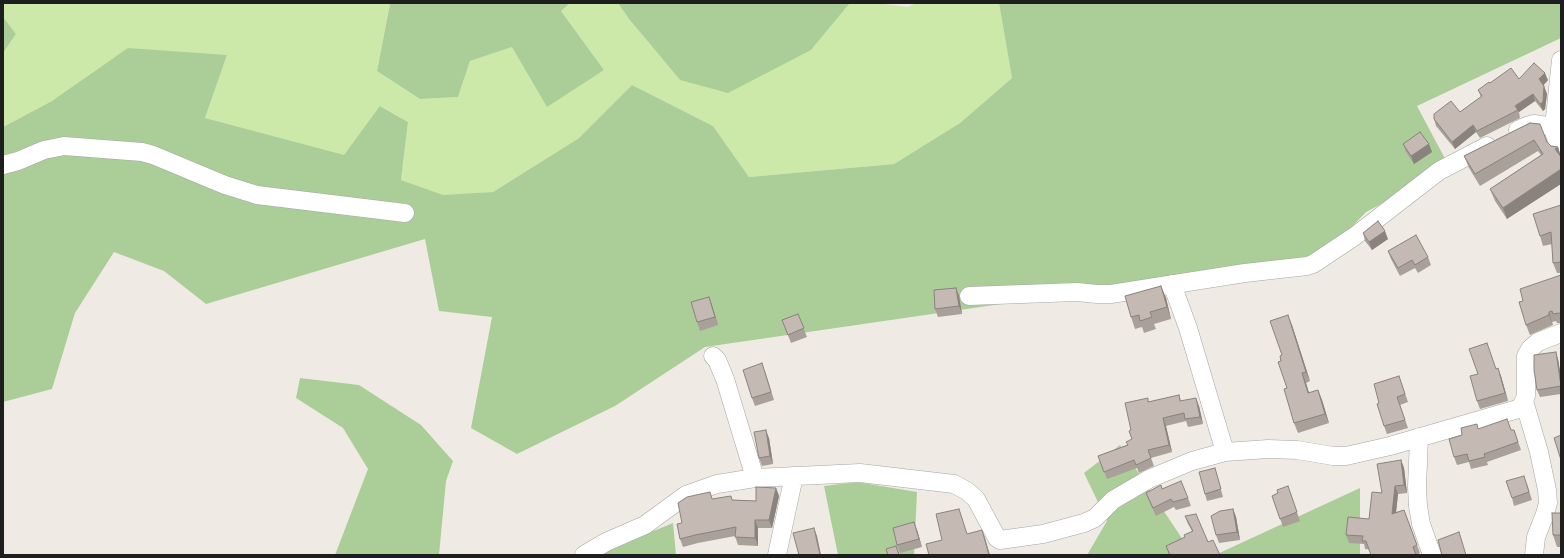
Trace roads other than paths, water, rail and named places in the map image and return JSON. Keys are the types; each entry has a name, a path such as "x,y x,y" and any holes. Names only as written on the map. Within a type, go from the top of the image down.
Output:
{"street":[{"path":"1561,60 1554,127 1555,135 1561,149"},
{"path":"969,296 1070,292 1111,294 1313,264 1360,232 1439,171 1527,126 1534,124 1554,127"},
{"path":"3,165 59,146 142,152 153,155 224,185 257,195 405,213"},
{"path":"1172,284 1188,328 1225,452"},
{"path":"584,555 606,542 645,525 686,494 718,484 755,478 794,476 860,473 954,484 967,491 976,499 997,538 1004,540 1043,534 1084,523 1095,518 1113,500 1149,479 1192,462 1225,452 1268,449 1297,450 1333,456 1346,456 1390,446 1518,409 1526,396 1526,356 1530,349 1538,342 1561,333"},
{"path":"713,356 717,360 725,379 755,478"},
{"path":"1524,401 1539,452 1547,490 1546,508 1536,537 1534,555"},
{"path":"1419,437 1417,487 1418,506 1421,524 1432,555"},
{"path":"777,555 794,476"}]}
